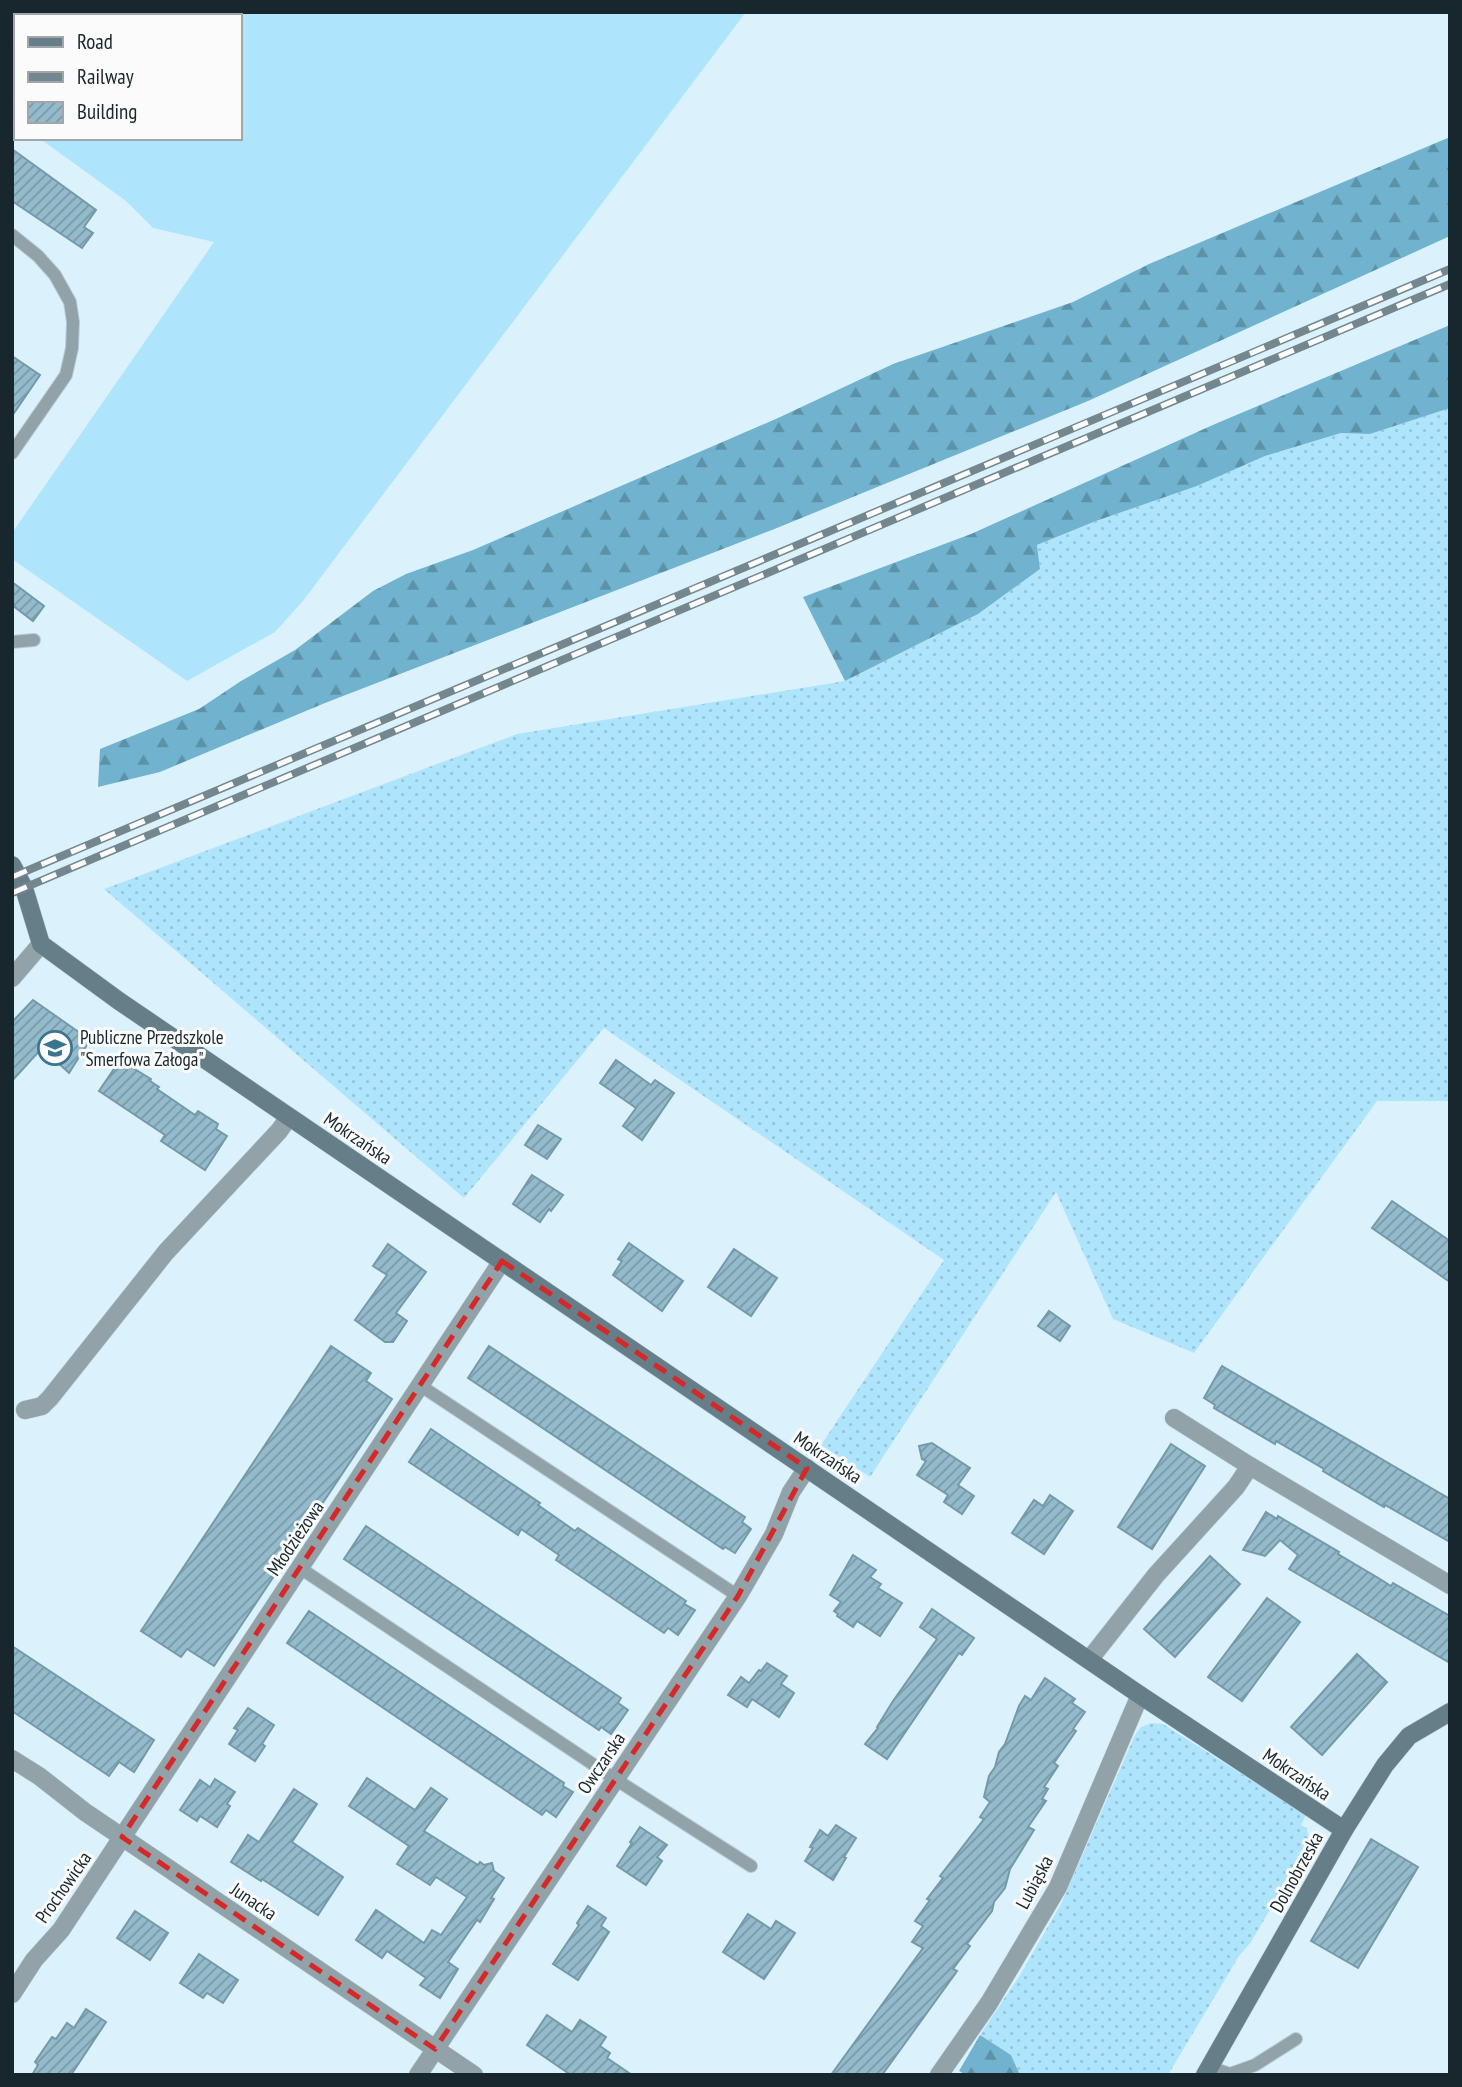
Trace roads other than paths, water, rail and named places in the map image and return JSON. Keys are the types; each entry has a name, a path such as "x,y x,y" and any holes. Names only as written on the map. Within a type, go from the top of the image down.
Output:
{"street":[{"path":"12,865 19,874 41,944 12,978"},
{"name":"Mokrzańska","path":"41,944 118,1001 1140,1695 1344,1830"},
{"path":"25,1410 42,1406 50,1398 166,1252 289,1117"},
{"name":"Młodzieżowa","path":"122,1837 502,1261"},
{"path":"1174,1418 1450,1585"},
{"path":"1089,1660 1156,1575 1236,1487 1250,1466"},
{"name":"Owczarska","path":"418,2075 738,1596 774,1534 792,1492 807,1468"},
{"name":"Lubiąska","path":"939,2075 989,2003 1058,1887 1140,1695"},
{"name":"Dolnobrzeska","path":"1207,2071 1344,1830 1385,1765 1409,1736 1450,1713"},
{"name":"Junacka","path":"12,1759 39,1776 85,1812 474,2075"},
{"name":"Prochowicka","path":"12,1994 34,1960 61,1930 122,1837"}],"lane":[{"path":"12,236 38,256 55,275 70,302 73,323 72,348 66,375 12,453"},
{"path":"12,642 34,640"},
{"path":"421,1385 738,1596"},
{"path":"300,1568 615,1779 751,1866"},
{"path":"1207,2071 1230,2074 1255,2065 1296,2039"}],"railway":[{"path":"12,877 1450,269"},
{"path":"12,893 1450,284"}],"place":[{"name":"Publiczne Przedszkole \"Smerfowa Załoga\"","path":"55,1048"}]}
